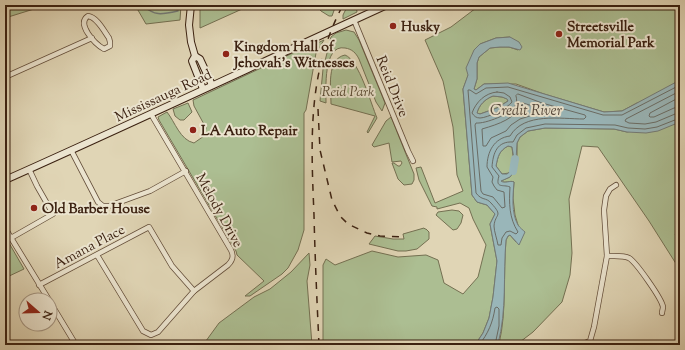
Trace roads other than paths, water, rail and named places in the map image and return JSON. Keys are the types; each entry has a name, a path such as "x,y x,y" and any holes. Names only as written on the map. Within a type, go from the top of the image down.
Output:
{"main road":[{"path":"191,5 189,25 191,42 195,56 200,59 212,85"},
{"name":"Mississauga Road","path":"5,180 387,5"},
{"path":"195,56 192,61 203,89"}],"street":[{"path":"88,16 92,16 100,25 109,38 110,46 104,49 98,46 92,38 84,27 83,22 88,16"},
{"name":"Reid Drive","path":"354,20 413,161"},
{"path":"5,77 92,38"},
{"name":"Melody Drive","path":"97,256 143,331 151,335 155,335 158,332 194,291 232,261 234,255 186,171 151,114"},
{"path":"71,150 98,202 103,206 109,206 150,191 186,171"},
{"path":"11,238 53,214 29,169"},
{"path":"580,345 592,344 607,256 604,210 606,196 610,188 616,185"},
{"name":"Amana Place","path":"39,285 97,256 149,227 172,266 194,291"},
{"path":"5,228 43,292"},
{"path":"607,256 629,258 636,264 642,271 663,306 662,313"},
{"path":"58,316 76,345"}],"water":[{"name":"Credit River","path":"510,37 519,42 522,47 520,50 509,47 490,48 479,57 477,63 477,79 474,89 476,90 484,84 508,83 604,112 622,111 680,80 680,122 658,131 646,133 627,132 614,129 545,128 528,131 520,137 517,143 516,160 514,159 512,147 508,146 501,152 496,166 502,174 507,174 512,170 514,172 510,177 501,181 514,182 514,215 518,225 525,232 519,245 510,235 506,240 503,318 498,344 469,345 477,342 483,333 489,318 497,261 490,224 495,214 487,205 477,202 472,195 463,89 468,75 466,68 474,50 480,44 496,38","holes":["493,96 502,97 508,101 497,108 480,114 477,113 481,105 487,99"]},
{"path":"362,341 386,345 343,345"}],"waterway":[{"path":"141,5 158,14 178,11"},
{"path":"203,8 222,5"},
{"name":"Credit River","path":"513,171 515,159"}],"railway":[{"path":"319,345 315,264 312,134 317,81 323,56 331,30 343,5"},
{"path":"318,109 320,150 332,200 340,216 348,224 367,233 380,236 404,237"}],"place":[{"name":"Husky","path":"393,26"},
{"name":"Streetsville Memorial Park","path":"559,34"},
{"name":"Kingdom Hall of Jehovah's Witnesses","path":"226,54"},
{"name":"LA Auto Repair","path":"193,130"},
{"name":"Old Barber House","path":"34,208"}],"park label":[{"name":"Reid Park","path":"348,91"}]}
